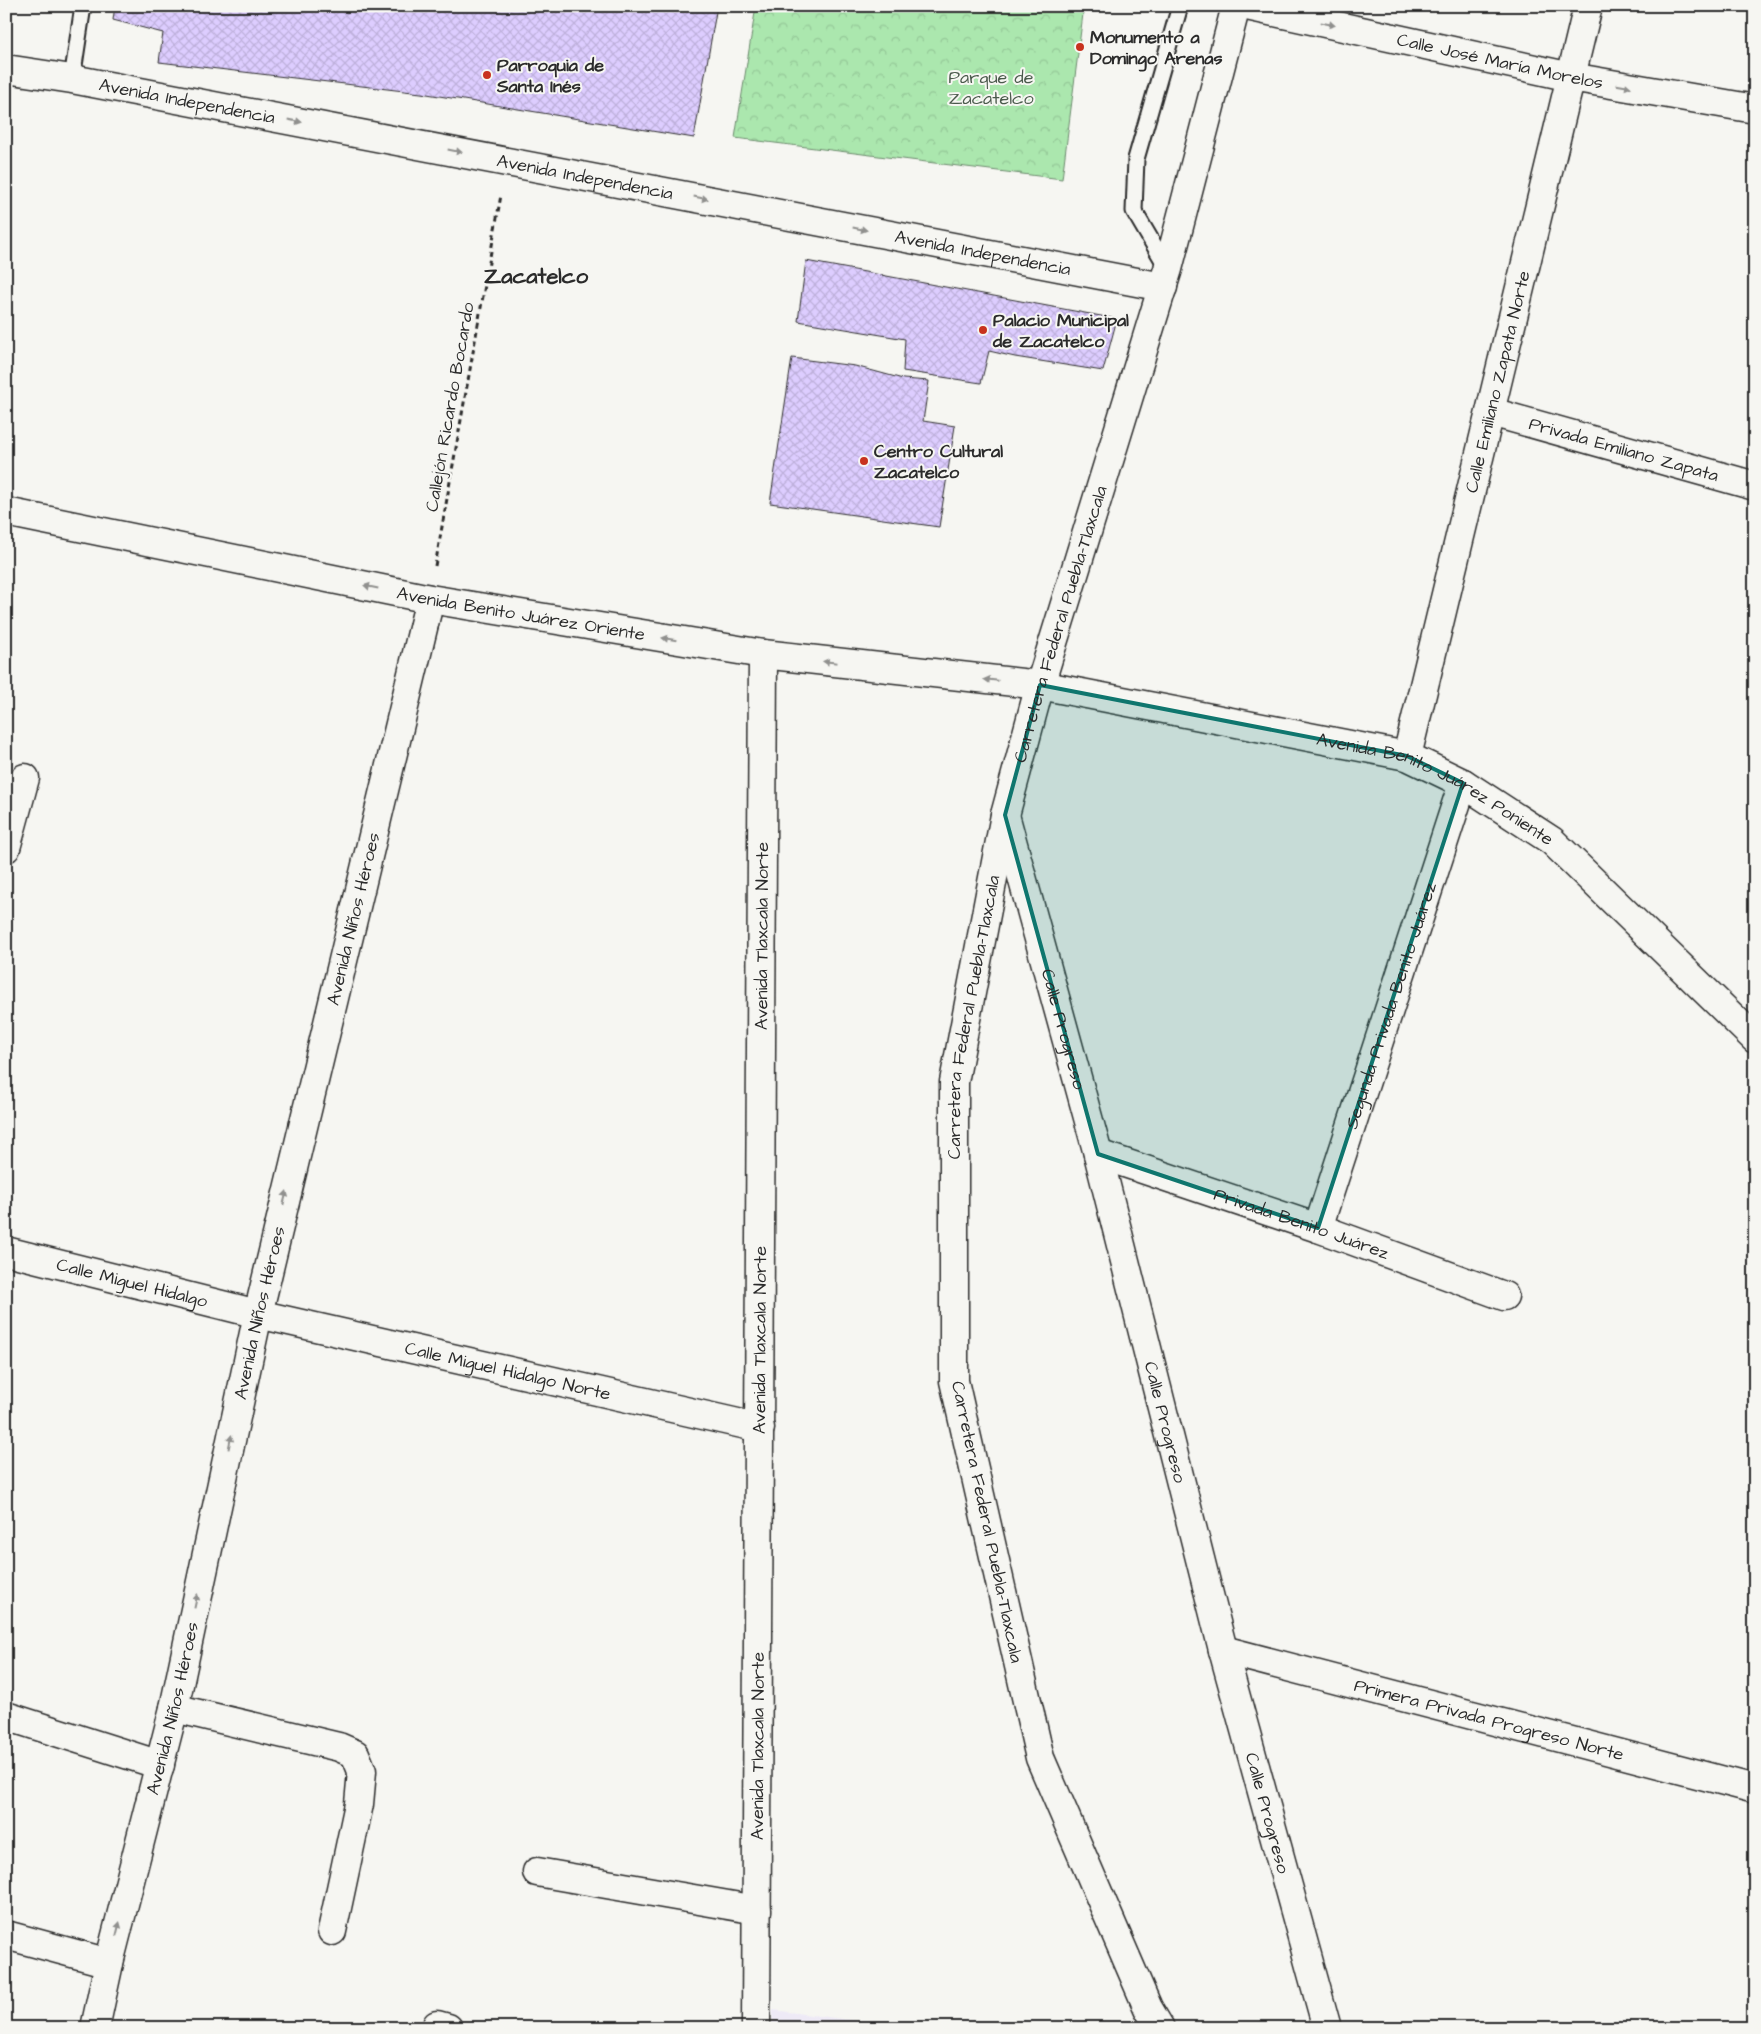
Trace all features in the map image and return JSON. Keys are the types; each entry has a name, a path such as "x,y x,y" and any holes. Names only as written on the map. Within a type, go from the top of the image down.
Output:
{"street":[{"name":"Carretera Federal Puebla-Tlaxcala","path":"1160,2028 1148,2008 1040,1758 954,1381 954,1082 1005,815 1040,685 1166,278 1236,6"},
{"name":"Calle José María Morelos","path":"1247,6 1571,77 1755,109"},
{"name":"Calle Emiliano Zapata Norte","path":"1407,756 1588,6"},
{"name":"Avenida Independencia","path":"6,69 72,79 507,160 1166,278"},
{"name":"Privada Emiliano Zapata","path":"1491,412 1755,486"},
{"name":"Avenida Benito Juárez Oriente","path":"6,512 430,599 763,654 1040,685"},
{"name":"Avenida Niños Héroes","path":"95,2028 109,1963 174,1708 258,1314 430,599"},
{"name":"Avenida Tlaxcala Norte","path":"756,2028 763,654"},
{"name":"Avenida Benito Juárez Poniente","path":"1040,685 1407,756 1463,783 1552,841 1755,1039"},
{"path":"6,848 25,778"},
{"name":"Segunda Privada Benito Juárez","path":"1318,1228 1463,783"},
{"name":"Calle Progreso","path":"1005,815 1098,1154 1223,1650 1327,2028"},
{"name":"Privada Benito Juárez","path":"1098,1154 1318,1228 1504,1296"},
{"name":"Calle Miguel Hidalgo","path":"6,1251 258,1314"},
{"name":"Calle Miguel Hidalgo Norte","path":"258,1314 760,1428"},
{"name":"Primera Privada Progreso Norte","path":"1223,1650 1755,1790"},
{"path":"174,1708 339,1748 355,1754 362,1771 359,1804 332,1931"},
{"path":"6,1716 160,1764"},
{"path":"537,1872 757,1910"},
{"path":"6,1935 109,1963"}],"lane":[{"path":"72,79 84,6"},
{"path":"1166,278 1134,211 1136,159 1180,6"}],"path":[{"name":"Callejón Ricardo Bocardo","path":"430,599 507,160"}],"highlighted area":[{"path":"1040,685 1407,756 1463,783 1318,1228 1098,1154 1005,815"}],"shaded area":[{"path":"773,2010 911,2028 772,2028"}],"green space":[{"name":"Parque de Zacatelco","path":"756,6 1084,6 1062,179 735,138"}],"building":[{"name":"Parroquia de Santa Inés","path":"115,6 717,6 694,138 421,93 159,62 163,33 113,20"},
{"name":"Palacio Municipal de Zacatelco","path":"806,261 1117,319 1103,371 989,351 981,383 903,371 905,339 798,321"},
{"name":"Centro Cultural Zacatelco","path":"792,358 855,366 903,379 929,381 923,421 955,426 939,527 770,503"}],"place":[{"name":"Monumento a Domingo Arenas","path":"1080,47"},
{"name":"Parroquia de Santa Inés","path":"487,75"},
{"name":"Palacio Municipal de Zacatelco","path":"983,330"},
{"name":"Centro Cultural Zacatelco","path":"864,461"}],"district":[{"name":"Zacatelco","path":"536,276"}]}
